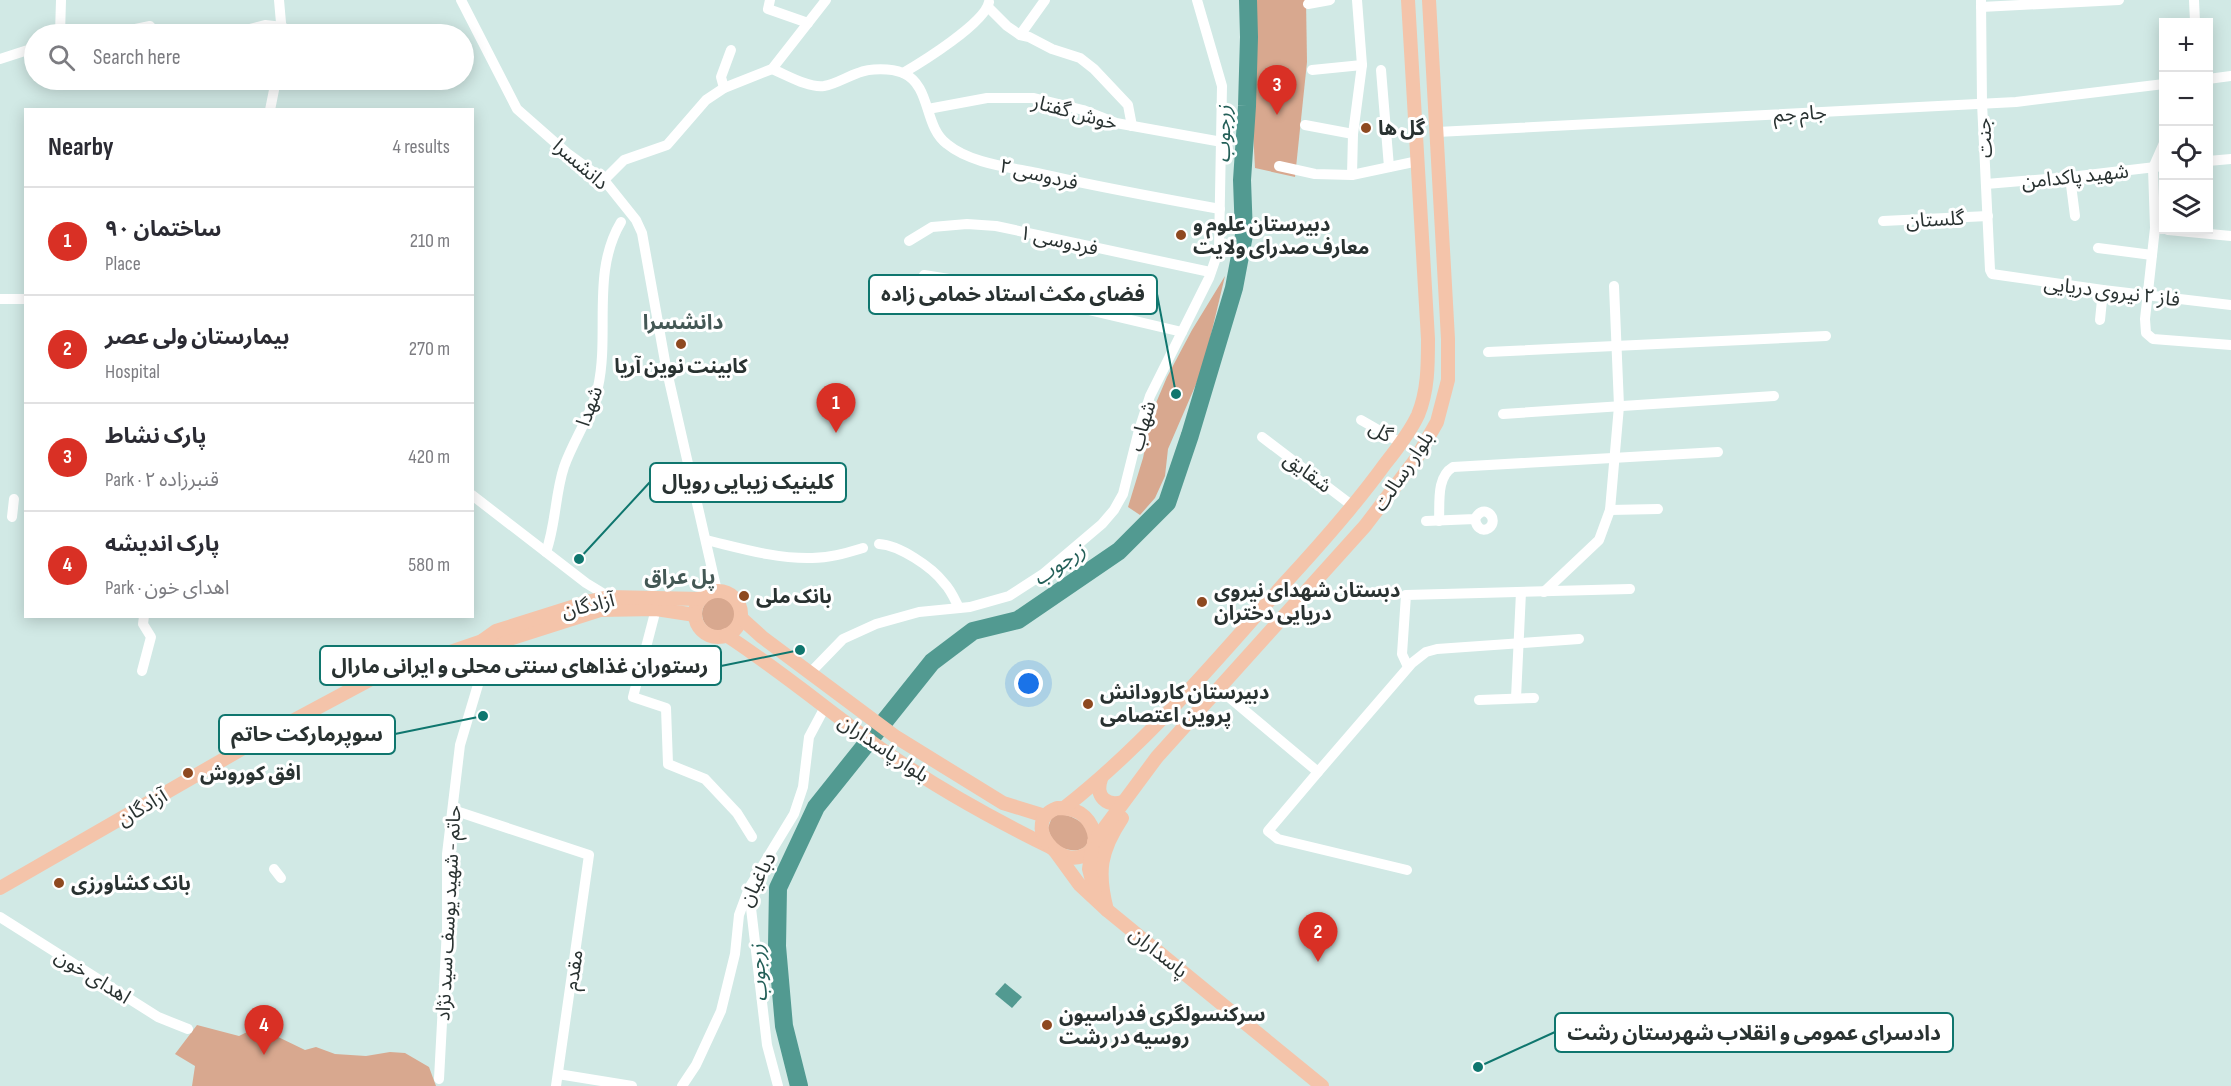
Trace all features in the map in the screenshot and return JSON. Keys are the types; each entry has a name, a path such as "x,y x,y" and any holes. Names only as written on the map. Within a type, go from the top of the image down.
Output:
{"main road":[{"name":"بلوار رسالت","path":"1064,808 1126,756 1210,667 1354,507 1401,443 1418,414 1428,378 1428,330 1408,0"},
{"name":"بلوار رسالت","path":"1093,846 1157,757 1365,526 1416,459 1437,422 1448,381 1448,339 1429,0"},
{"path":"717,591 734,596 740,606 741,618 736,629 726,635 714,636 703,631 695,615 701,599 717,591"},
{"name":"آزادگان","path":"0,888 259,739 370,679 482,641 496,631 591,601 609,597 701,599"},
{"name":"آزادگان","path":"482,641 497,643 600,610 656,609 695,615"},
{"name":"بلوار پاسداران","path":"741,618 762,637 896,736 1003,803 1045,816"},
{"name":"بلوار پاسداران","path":"726,635 886,752 994,819 1052,849"},
{"path":"1107,910 1100,876 1102,858 1119,823 1152,777 1157,757"},
{"path":"1101,779 1098,787 1100,796 1107,802 1115,804 1123,802"},
{"path":"1093,846 1079,857 1066,856 1052,849 1041,830 1045,816 1050,811 1064,808 1076,811 1086,818 1093,828 1093,846 1089,869 1094,890 1107,910"},
{"name":"پاسداران","path":"1052,849 1079,884 1107,910 1322,1086"}],"street":[{"path":"60,24 61,0"},
{"path":"279,0 281,24"},
{"name":"دانشسرا","path":"461,0 473,24"},
{"path":"769,0 768,9 808,23"},
{"path":"604,180 624,160 667,144 706,100 724,88 772,69 826,0"},
{"path":"1020,35 1045,0"},
{"name":"شهاب","path":"810,673 843,639 876,624 919,612 959,608 1009,596 1043,574 1102,524 1114,510 1123,494 1150,396 1219,249 1222,86 1197,0"},
{"path":"1308,4 1330,0"},
{"path":"1352,175 1353,134 1362,65 1357,0"},
{"path":"1981,3 2119,0"},
{"path":"2194,0 2195,18"},
{"name":"جنت","path":"1981,3 1982,103 1990,270 1994,275"},
{"path":"772,69 801,81 822,86 859,72 884,70 903,73 928,59 973,26 989,4 1007,26 1020,35 1080,58 1094,69 1128,105 1132,126"},
{"name":"دانشسرا","path":"474,25 517,109 567,153 604,180 636,220 642,233 666,367 717,591"},
{"path":"724,88 721,77 731,50"},
{"path":"0,59 24,51"},
{"path":"1312,70 1362,65"},
{"path":"1381,70 1389,167"},
{"name":"فردوسی ۲","path":"903,73 918,85 933,127 946,144 971,158 1119,192 1220,209"},
{"path":"2213,78 2231,76"},
{"name":"جام جم","path":"1437,132 2016,102 2159,84"},
{"path":"270,108 274,90"},
{"name":"خوش گفتار","path":"928,110 987,98 1035,98 1083,110 1116,123 1222,142"},
{"path":"1305,125 1353,134"},
{"path":"2213,161 2231,159"},
{"path":"1279,166 1315,174 1352,175 1418,161"},
{"path":"2158,167 2159,182"},
{"name":"شهید پاکدامن","path":"1986,184 2158,167"},
{"path":"2070,177 2075,216"},
{"name":"گلستان","path":"1883,221 1988,216"},
{"name":"شهدا","path":"546,552 552,535 564,468 598,390 603,350 604,272 613,236 621,222"},
{"name":"فردوسی ۱","path":"909,241 932,227 967,224 996,226 1210,272"},
{"path":"2160,234 2152,255 2147,296 2146,333 2153,339 2231,345"},
{"path":"2211,234 2231,236"},
{"path":"2098,248 2152,255"},
{"path":"924,275 974,283 1182,332"},
{"name":"فاز ۲ نیروی دریایی","path":"1994,275 2231,305"},
{"path":"1544,592 1599,540 1610,510 1619,406 1614,286"},
{"path":"2100,320 2103,290"},
{"path":"0,299 24,299"},
{"path":"1488,352 1826,336"},
{"path":"1503,414 1774,396"},
{"name":"گل","path":"1361,420 1401,443"},
{"name":"شقایق","path":"1262,437 1354,507"},
{"path":"1439,521 1441,481 1446,472 1453,468 1718,452"},
{"path":"474,497 586,583 609,597"},
{"path":"12,517 14,499"},
{"path":"1610,510 1658,509"},
{"path":"1425,521 1475,519"},
{"path":"705,540 772,555 812,558 838,555 863,548"},
{"path":"879,544 890,545 925,566 944,582 959,608"},
{"path":"586,583 593,593 591,601"},
{"path":"1408,667 1402,654 1406,595 1630,589"},
{"path":"1516,698 1521,592"},
{"path":"656,609 633,697 666,708 668,764 705,779 737,813 752,837"},
{"path":"142,671 152,637 143,624 144,618"},
{"path":"1407,870 1278,839 1268,831 1408,667 1421,655 1432,650 1579,639"},
{"name":"حاتم - شهید یوسف سید نژاد","path":"439,1079 447,929 447,854 460,745 480,678 482,641"},
{"path":"1218,688 1318,772"},
{"path":"1479,700 1534,698"},
{"name":"دباغیان","path":"682,1086 696,1065 721,1011 735,954 739,915 749,888 794,814 803,787 809,737 825,707"},
{"name":"مقدم","path":"453,810 589,855 556,1086"},
{"path":"274,869 281,878"},
{"path":"749,888 767,1045 778,1086"},
{"name":"اهدای خون","path":"0,917 158,1017 188,1029"},
{"path":"558,1074 632,1086"}],"shaded area":[{"path":"1246,0 1306,0 1307,62 1295,177 1255,168"},
{"path":"1225,276 1203,368 1168,449 1165,476 1155,498 1140,515 1128,507 1143,458 1153,410 1167,377 1192,330"},
{"path":"719,597 731,602 736,614 731,626 719,631 707,626 702,614 707,602"},
{"path":"1060,814 1077,820 1087,828 1090,838 1084,847 1070,850 1060,847 1053,841 1048,828 1052,817"},
{"path":"197,1025 239,1036 251,1030 274,1035 305,1050 316,1047 335,1054 366,1056 390,1052 405,1053 429,1067 436,1086 192,1086 195,1066 175,1054"}],"water":[{"path":"1005,983 1022,997 1012,1008 995,994"}],"waterway":[{"name":"زرجوب","path":"799,1086 784,1026 777,946 778,888 816,807 932,662 973,631 1018,620 1119,551 1167,503 1234,288 1244,235 1242,180 1247,106 1248,0"}],"place":[{"name":"پارک نشاط","path":"1277,115"},
{"name":"گل ها","path":"1366,128"},
{"name":"دبیرستان علوم و معارف صدرای ولایت","path":"1181,235"},
{"name":"کابینت نوین آریا","path":"681,344"},
{"name":"فضای مکث استاد خمامی زاده","path":"1176,394"},
{"name":"ساختمان ۹۰","path":"836,433"},
{"name":"کلینیک زیبایی رویال","path":"579,559"},
{"name":"بانک ملی","path":"744,596"},
{"name":"دبستان شهدای نیروی دریایی دختران","path":"1202,602"},
{"name":"رستوران غذاهای سنتی محلی و ایرانی مارال","path":"800,650"},
{"name":"دبیرستان کارودانش پروین اعتصامی","path":"1088,704"},
{"name":"سوپرمارکت حاتم","path":"483,716"},
{"name":"افق کوروش","path":"188,773"},
{"name":"بانک کشاورزی","path":"59,883"},
{"name":"بیمارستان ولی عصر","path":"1318,962"},
{"name":"سرکنسولگری فدراسیون روسیه در رشت","path":"1047,1025"},
{"name":"پارک اندیشه","path":"264,1055"},
{"name":"دادسرای عمومی و انقلاب شهرستان رشت","path":"1478,1067"}],"district":[{"name":"دانشسرا","path":"683,322"},
{"name":"پل عراق","path":"680,577"}]}
